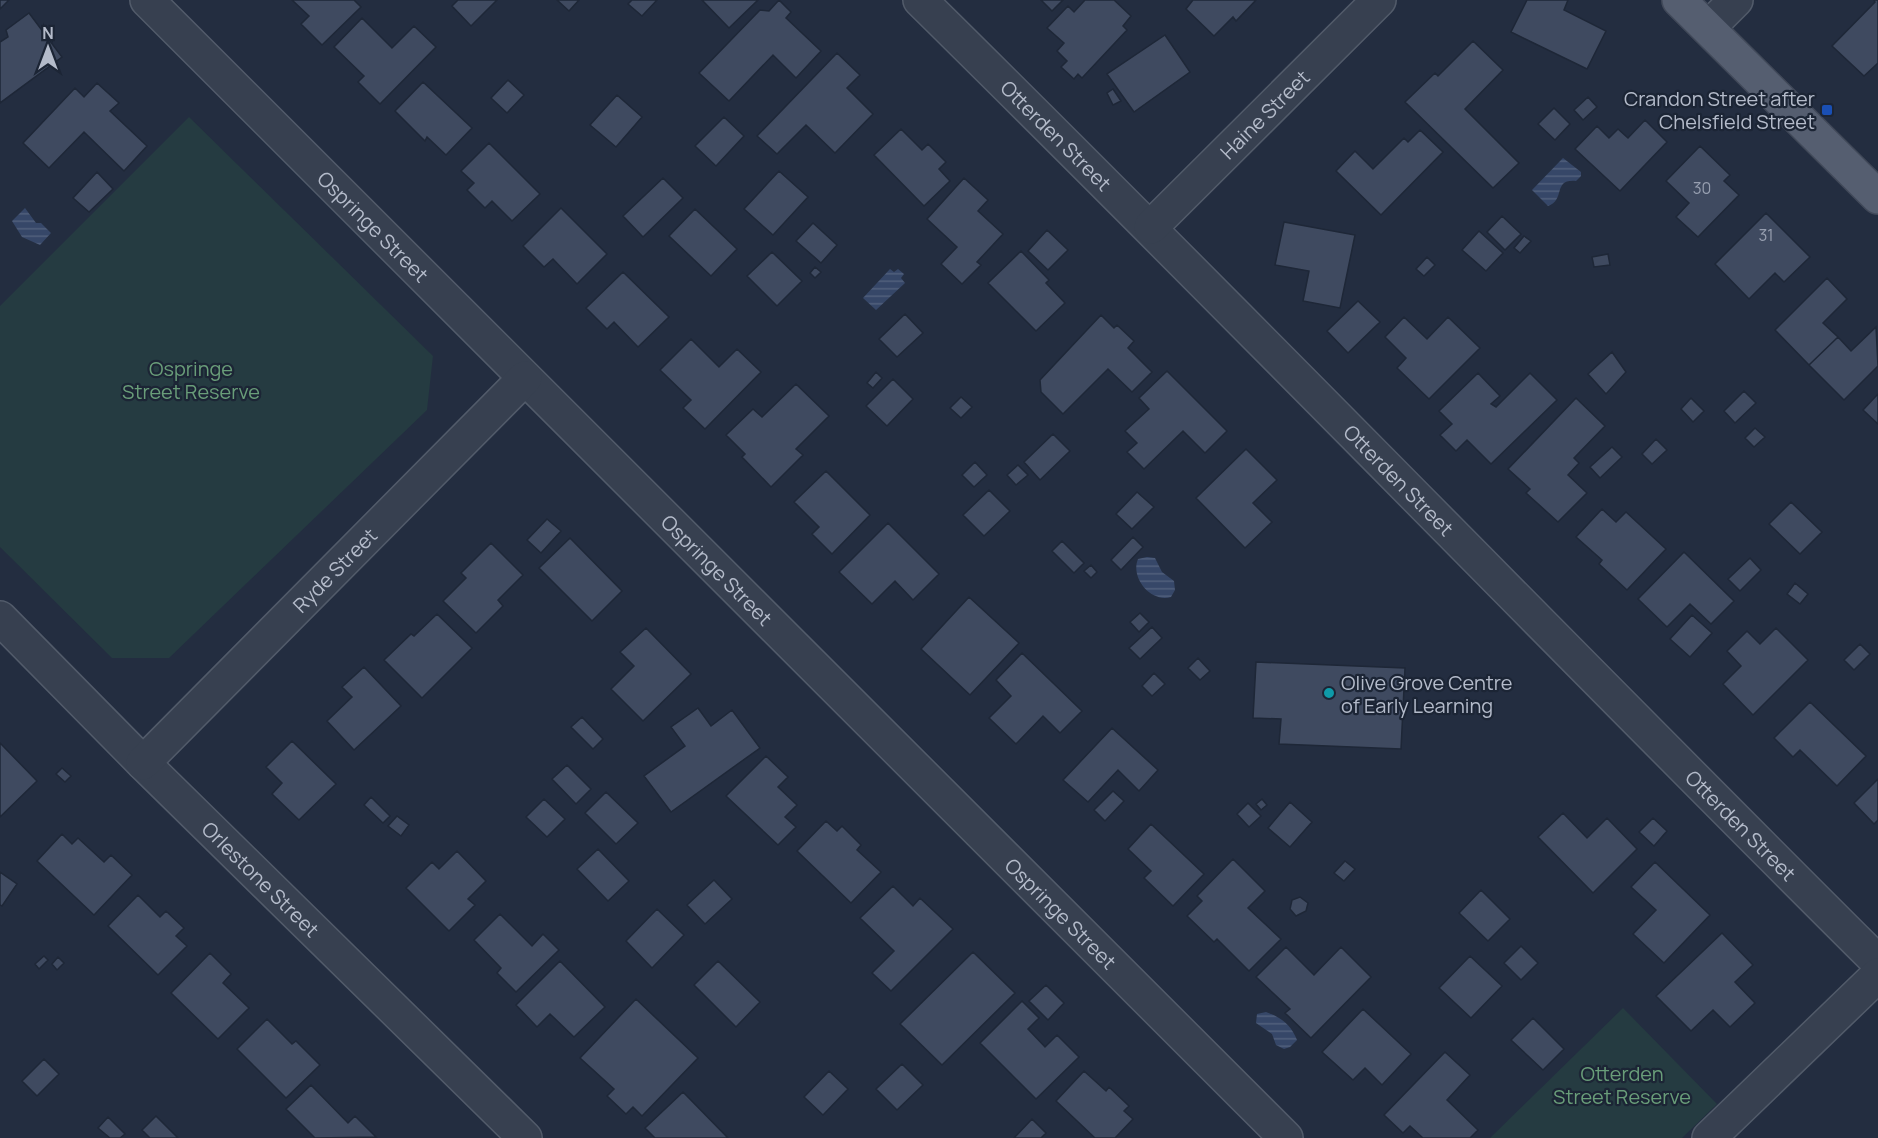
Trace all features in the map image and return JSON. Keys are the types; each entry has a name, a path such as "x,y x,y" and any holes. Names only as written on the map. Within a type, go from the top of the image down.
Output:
{"main road":[{"path":"1679,0 1878,197"}],"street":[{"name":"Ospringe Street","path":"147,0 1286,1138"},
{"name":"Otterden Street","path":"920,0 1151,227 1501,585 1878,962"},
{"name":"Haine Street","path":"1151,227 1380,0"},
{"path":"1708,28 1736,0"},
{"name":"Ryde Street","path":"143,763 525,378"},
{"name":"Orlestone Street","path":"1,621 525,1138"},
{"path":"1709,1138 1878,975"}],"green space":[{"name":"Ospringe Street Reserve","path":"189,117 433,356 427,410 169,658 112,658 0,547 0,306"},
{"name":"Otterden Street Reserve","path":"1623,1008 1717,1104 1682,1138 1490,1138"}],"water":[{"path":"1563,158 1581,172 1581,176 1576,181 1564,183 1557,199 1548,206 1532,190"},
{"path":"25,208 36,223 41,223 51,233 40,245 22,237 12,221"},
{"path":"890,269 894,272 898,269 904,274 901,278 905,283 876,310 863,298"},
{"path":"1155,558 1162,572 1174,581 1175,590 1171,597 1164,598 1150,593 1140,581 1136,566 1138,559"},
{"path":"1266,1012 1277,1017 1292,1030 1297,1040 1290,1047 1284,1049 1276,1045 1272,1034 1256,1023 1257,1014"}],"building":[{"path":"0,0 9,0 0,9"},
{"path":"292,0 354,0 361,7 322,45 301,24 309,16"},
{"path":"458,0 497,0 471,26 452,6"},
{"path":"557,0 579,0 569,11"},
{"path":"632,0 657,0 642,16 628,4"},
{"path":"702,0 758,0 729,28"},
{"path":"779,0 791,12 786,18 821,51 796,78 773,55 729,101 699,73 760,10 769,11"},
{"path":"1041,0 1063,0 1052,11"},
{"path":"1085,0 1114,0 1131,16 1123,26 1127,30 1082,78 1078,74 1074,79 1061,67 1067,61 1057,51 1064,43 1047,28 1068,6 1074,12"},
{"path":"1193,0 1256,0 1236,21 1233,17 1214,36 1186,9"},
{"path":"1527,0 1568,0 1564,10 1606,31 1587,69 1511,32"},
{"path":"1874,0 1878,0 1878,63 1864,76 1832,46 1875,2"},
{"path":"29,13 62,57 0,103 0,42 8,37 6,30"},
{"path":"362,18 392,48 414,26 436,47 380,104 358,82 364,76 334,47"},
{"path":"1165,35 1190,72 1134,112 1107,74"},
{"path":"1473,41 1503,70 1465,109 1519,163 1493,188 1405,102 1435,73 1438,76"},
{"path":"837,53 860,75 847,88 873,114 835,153 806,125 777,154 757,136"},
{"path":"508,80 524,95 507,113 491,98"},
{"path":"423,82 472,128 446,155 427,137 425,141 395,111"},
{"path":"97,83 119,103 110,111 147,146 124,171 84,132 49,168 23,143 75,88 84,97"},
{"path":"1113,89 1121,101 1113,105 1107,93"},
{"path":"617,95 642,117 616,147 590,125"},
{"path":"1588,97 1597,107 1583,120 1574,110"},
{"path":"1554,108 1570,124 1555,140 1538,124"},
{"path":"724,117 744,136 716,166 695,146"},
{"path":"1645,120 1667,142 1620,191 1575,149 1597,126 1609,138 1618,129 1628,138"},
{"path":"901,129 922,150 928,144 946,162 939,169 950,181 924,206 874,155"},
{"path":"1420,130 1443,152 1381,215 1336,171 1355,151 1373,169 1404,138 1408,142"},
{"path":"489,143 540,194 512,221 492,201 485,208 467,190 474,183 461,171"},
{"path":"1700,146 1730,175 1724,181 1739,195 1698,237 1676,217 1689,203 1666,181"},
{"path":"779,171 808,197 773,235 744,209"},
{"path":"97,172 113,189 89,212 73,198"},
{"path":"663,178 683,198 643,237 623,216"},
{"path":"964,178 988,200 978,211 1003,234 977,262 981,265 962,284 941,264 957,247 927,219"},
{"path":"561,208 607,254 577,284 553,259 544,267 523,246"},
{"path":"695,209 737,249 711,276 669,236"},
{"path":"1766,213 1810,257 1784,282 1775,273 1749,299 1715,264"},
{"path":"1502,216 1521,234 1505,250 1487,232"},
{"path":"1284,222 1355,235 1340,308 1303,301 1309,271 1275,265"},
{"path":"813,223 837,245 821,263 796,241"},
{"path":"1047,230 1068,250 1048,270 1028,251"},
{"path":"1479,231 1503,253 1486,271 1462,250"},
{"path":"1524,236 1531,241 1520,253 1514,248"},
{"path":"1021,251 1049,280 1046,283 1065,303 1036,331 988,283"},
{"path":"772,252 802,281 777,306 747,276"},
{"path":"1608,254 1610,265 1594,267 1592,257"},
{"path":"1427,257 1435,265 1424,276 1416,269"},
{"path":"815,267 821,272 815,278 810,273"},
{"path":"623,272 669,317 638,347 614,322 607,329 586,308"},
{"path":"1827,278 1847,299 1823,323 1838,337 1809,365 1775,330"},
{"path":"1358,301 1380,322 1348,353 1327,331"},
{"path":"905,314 923,333 897,357 879,339"},
{"path":"1101,315 1114,328 1117,325 1134,341 1128,348 1152,372 1132,392 1108,369 1063,414 1041,392 1040,380"},
{"path":"1404,317 1427,339 1448,317 1480,348 1429,399 1397,368 1406,358 1385,337"},
{"path":"1876,327 1878,366 1844,400 1809,365 1838,337 1851,351"},
{"path":"691,339 719,367 737,349 761,372 705,429 683,408 691,400 660,370"},
{"path":"1612,352 1626,372 1606,394 1588,374"},
{"path":"1167,371 1227,431 1205,453 1183,431 1144,469 1127,452 1137,443 1125,431 1149,409 1139,398"},
{"path":"876,372 882,378 873,388 867,383"},
{"path":"1478,373 1500,396 1491,404 1496,407 1530,373 1557,400 1491,464 1467,440 1456,451 1440,435 1452,424 1439,411"},
{"path":"893,379 913,399 887,426 866,406"},
{"path":"796,384 829,416 796,449 803,455 771,487 742,457 745,454 726,435 753,409 762,417"},
{"path":"1744,391 1756,403 1735,423 1724,411"},
{"path":"1878,394 1878,424 1863,410"},
{"path":"961,397 972,407 961,418 950,408"},
{"path":"1576,398 1605,426 1574,458 1579,463 1568,475 1587,493 1558,522 1526,493 1530,489 1508,469"},
{"path":"1691,398 1704,411 1693,422 1681,409"},
{"path":"1755,428 1765,437 1754,447 1745,438"},
{"path":"1053,434 1070,451 1040,480 1024,462"},
{"path":"1656,439 1667,450 1652,464 1642,454"},
{"path":"1612,447 1622,457 1600,478 1590,467"},
{"path":"1246,449 1277,480 1253,503 1272,522 1245,548 1196,498"},
{"path":"975,462 987,475 974,487 962,475"},
{"path":"1018,465 1028,475 1016,485 1007,475"},
{"path":"826,471 870,515 832,554 812,534 819,527 794,502"},
{"path":"989,490 1010,511 984,536 963,515"},
{"path":"1137,492 1154,507 1132,529 1116,514"},
{"path":"1791,502 1822,532 1800,554 1769,524"},
{"path":"1602,509 1616,522 1626,512 1666,549 1627,590 1599,564 1602,560 1576,537"},
{"path":"547,519 561,531 541,553 527,540"},
{"path":"888,523 939,574 913,600 895,581 872,604 839,572"},
{"path":"1133,537 1143,547 1121,570 1111,560"},
{"path":"570,538 622,591 592,621 539,568"},
{"path":"1062,541 1084,563 1074,573 1052,551"},
{"path":"491,543 523,575 498,600 503,606 476,633 443,601 466,578 461,573"},
{"path":"1684,552 1734,601 1711,624 1690,604 1667,627 1638,599"},
{"path":"1750,558 1761,570 1740,591 1728,579"},
{"path":"1091,565 1097,572 1091,578 1084,571"},
{"path":"1795,583 1808,594 1800,604 1787,594"},
{"path":"969,597 1019,643 970,695 921,649"},
{"path":"1140,613 1149,622 1139,632 1130,622"},
{"path":"437,614 472,648 422,698 384,660 411,634 414,636"},
{"path":"1692,615 1712,633 1690,657 1670,639"},
{"path":"1152,627 1162,638 1140,659 1129,648"},
{"path":"646,628 691,674 643,721 611,689 634,666 620,652"},
{"path":"1776,628 1808,660 1753,715 1723,684 1741,666 1727,651 1747,631 1760,644"},
{"path":"1860,644 1870,654 1854,670 1844,660"},
{"path":"1022,653 1082,711 1060,733 1043,716 1016,744 989,718 1011,696 996,680"},
{"path":"1198,658 1210,671 1200,680 1188,668"},
{"name":"Olive Grove Centre of Early Learning","path":"1256,662 1405,668 1401,749 1279,744 1281,719 1253,718"},
{"path":"364,667 401,706 354,750 327,721 352,697 342,687"},
{"path":"1154,673 1165,684 1152,696 1142,686"},
{"path":"1810,702 1866,756 1837,786 1800,750 1793,757 1774,738"},
{"path":"698,708 711,726 732,710 760,748 671,812 644,776 685,746 671,727"},
{"path":"582,717 603,739 593,749 571,727"},
{"path":"1112,728 1158,770 1139,791 1118,770 1088,802 1063,780"},
{"path":"292,741 336,784 299,820 272,794 282,783 266,767"},
{"path":"0,743 37,781 0,817"},
{"path":"766,756 788,777 778,787 797,805 785,817 796,827 778,845 726,796"},
{"path":"567,765 591,789 576,804 552,779"},
{"path":"62,768 71,776 65,782 56,774"},
{"path":"1878,779 1878,820 1874,824 1854,803"},
{"path":"1113,791 1124,801 1105,821 1094,810"},
{"path":"606,792 638,823 616,844 585,813"},
{"path":"371,797 390,816 383,823 364,805"},
{"path":"544,799 565,819 547,837 526,817"},
{"path":"1262,799 1267,805 1261,810 1256,804"},
{"path":"1290,802 1312,822 1290,847 1268,828"},
{"path":"1248,803 1261,816 1249,827 1237,814"},
{"path":"1563,813 1587,838 1607,818 1637,849 1593,893 1538,837"},
{"path":"397,816 409,825 401,836 388,826"},
{"path":"1653,818 1667,831 1654,846 1639,832"},
{"path":"826,821 837,831 842,826 861,845 857,850 881,872 851,903 797,851"},
{"path":"1151,824 1204,874 1173,906 1144,878 1151,871 1128,849"},
{"path":"62,834 72,844 78,838 104,862 111,855 132,875 94,915 37,861"},
{"path":"598,849 629,881 608,901 577,869"},
{"path":"457,851 486,881 468,899 475,905 449,931 406,888 432,862 439,869"},
{"path":"1233,859 1265,891 1248,908 1281,939 1249,971 1217,939 1214,942 1187,916 1202,901 1197,896"},
{"path":"1345,861 1355,869 1344,881 1334,873"},
{"path":"1655,862 1710,915 1664,963 1633,934 1656,910 1631,887"},
{"path":"0,872 17,884 2,906 0,905"},
{"path":"714,880 732,899 705,924 687,905"},
{"path":"893,886 913,906 920,898 953,929 891,991 872,973 894,951 860,918"},
{"path":"1481,890 1510,919 1488,941 1459,913"},
{"path":"138,895 160,917 166,911 184,928 176,936 187,946 158,975 108,926"},
{"path":"1300,897 1308,903 1306,911 1296,916 1290,909 1292,900"},
{"path":"657,909 684,935 652,968 626,941"},
{"path":"500,914 532,946 543,934 559,950 516,992 497,973 501,968 474,940"},
{"path":"1722,933 1753,965 1735,982 1755,1003 1730,1027 1713,1010 1691,1031 1656,996"},
{"path":"1521,946 1538,963 1521,980 1504,963"},
{"path":"1286,947 1314,975 1341,947 1371,977 1311,1038 1285,1013 1290,1009 1256,977"},
{"path":"973,952 1015,993 942,1065 900,1024"},
{"path":"210,953 231,974 223,983 249,1008 218,1039 171,993"},
{"path":"44,956 48,960 39,969 35,964"},
{"path":"1470,956 1502,986 1471,1018 1439,988"},
{"path":"58,957 64,963 57,970 52,964"},
{"path":"560,961 605,1007 574,1037 550,1014 537,1027 516,1005"},
{"path":"718,961 760,1002 736,1027 694,985"},
{"path":"1046,985 1064,1003 1048,1020 1029,1001"},
{"path":"636,999 698,1058 642,1116 633,1107 626,1114 607,1096 614,1089 580,1058"},
{"path":"1022,1001 1039,1018 1028,1029 1045,1047 1057,1035 1079,1057 1036,1099 980,1043"},
{"path":"1363,1009 1411,1054 1382,1085 1365,1068 1353,1080 1322,1052"},
{"path":"1533,1018 1564,1049 1543,1070 1511,1040"},
{"path":"267,1019 292,1044 296,1041 320,1065 286,1098 237,1049"},
{"path":"1445,1052 1470,1075 1447,1100 1478,1130 1470,1138 1423,1138 1410,1126 1403,1133 1384,1115"},
{"path":"44,1059 59,1074 37,1096 22,1081"},
{"path":"902,1064 923,1085 897,1110 876,1089"},
{"path":"829,1071 848,1089 823,1115 804,1097"},
{"path":"1084,1071 1106,1091 1109,1087 1129,1106 1124,1111 1133,1119 1115,1138 1095,1138 1056,1101"},
{"path":"311,1085 348,1123 355,1116 376,1137 315,1138 286,1109"},
{"path":"683,1092 728,1138 655,1138 645,1128"},
{"path":"156,1116 178,1138 150,1138 142,1130"},
{"path":"108,1117 125,1134 120,1138 110,1138 98,1128"},
{"path":"1032,1119 1046,1133 1041,1138 1014,1138"}],"place":[{"name":"Crandon Street after Chelsfield Street","path":"1827,110"},
{"name":"Olive Grove Centre of Early Learning","path":"1329,693"}]}
